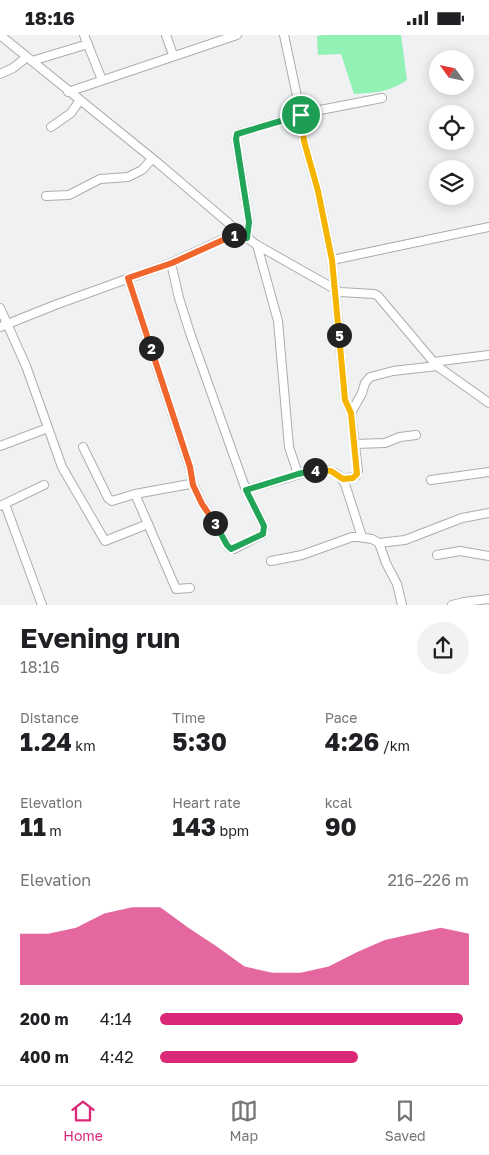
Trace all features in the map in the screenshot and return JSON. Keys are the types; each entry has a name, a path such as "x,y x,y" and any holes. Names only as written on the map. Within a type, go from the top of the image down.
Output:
{"street":[{"path":"0,35 257,245 334,289 344,293 374,294 378,296 435,364 489,403"},
{"path":"84,35 102,80"},
{"path":"166,35 173,55"},
{"path":"68,92 173,55 237,35"},
{"path":"284,35 301,115 304,141 318,191 332,260 345,400 351,413 357,474 353,478 343,479"},
{"path":"0,74 29,59 88,44"},
{"path":"247,238 249,222 236,136 240,132 301,115 382,98"},
{"path":"51,127 71,113 80,100"},
{"path":"46,197 69,195 78,192 100,179 128,177 142,170 152,159"},
{"path":"332,260 489,227"},
{"path":"3,325 172,263 239,232"},
{"path":"257,245 277,315 289,447 298,474"},
{"path":"128,278 190,467 193,485 202,504 231,549 263,534 264,526 246,490 190,333 179,298 172,263"},
{"path":"0,308 3,325 26,366 62,467 105,541 148,524"},
{"path":"351,413 362,393 365,383 370,377 393,371 489,355"},
{"path":"0,446 48,428"},
{"path":"355,444 385,443 400,437 416,435"},
{"path":"84,447 110,500 114,501 135,494 188,484 193,485"},
{"path":"246,490 298,474 316,470 331,471 343,479 362,537"},
{"path":"431,480 489,472"},
{"path":"42,605 3,505 44,485"},
{"path":"135,494 176,589 190,588"},
{"path":"271,561 306,554 352,537 372,539 379,543 405,540 462,518 489,513"},
{"path":"379,543 386,563 397,584 402,605"},
{"path":"438,555 460,551 489,555"},
{"path":"452,605 489,599"}],"green space":[{"path":"401,35 407,80 388,89 354,94 341,54 318,55 317,36"}],"route":[{"path":"301,115 304,141 318,191 332,260 345,400 351,413 358,471 353,478 343,479 331,471 316,470 246,490 264,526 264,531 263,534 255,539 231,549 228,548 212,518 200,501 193,485 190,467 128,278 172,263 239,232 247,238 249,222 236,136 240,132 301,115"}]}
